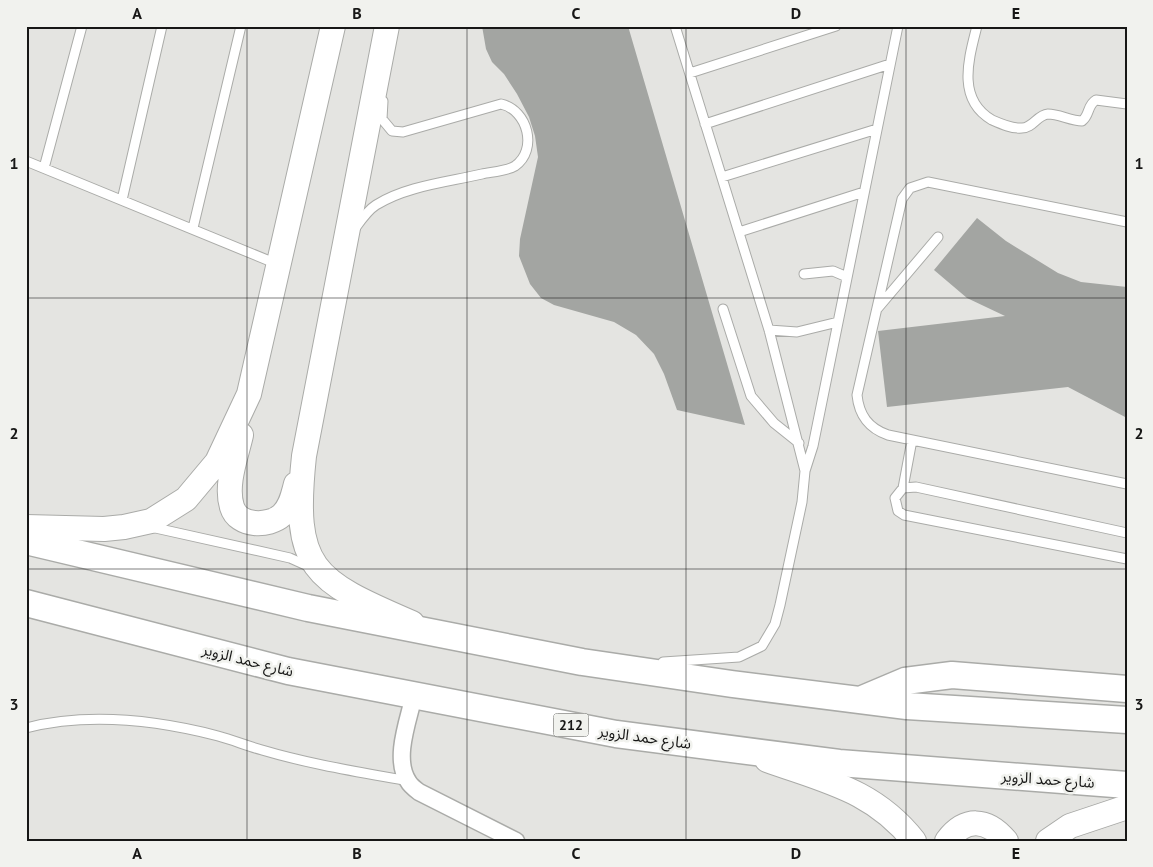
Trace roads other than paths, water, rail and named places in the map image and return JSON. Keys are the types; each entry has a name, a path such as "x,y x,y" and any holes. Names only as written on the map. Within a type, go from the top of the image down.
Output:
{"main road":[{"path":"333,26 280,265 249,394 230,492 232,507 239,518 249,522 266,523 282,515 293,497 304,456 387,26"},
{"path":"26,527 82,529 138,524 151,521 175,507 207,477 226,447 249,394"},
{"path":"304,456 300,519 306,550 320,571 333,583 350,594 435,632"},
{"path":"26,542 205,585 582,662 859,700 935,708 1127,720"},
{"name":"شارع حمد الزوير","path":"26,603 288,670 616,734 849,764 1127,784"},
{"path":"859,700 906,681 952,674 1127,689"},
{"path":"737,749 860,794 883,809 902,826 914,841"},
{"path":"1048,841 1070,826 1127,807"},
{"path":"947,841 956,830 968,823 982,823 998,831 1006,841"}],"street":[{"path":"414,695 403,750 402,766 408,781 419,792 516,841"}],"lane":[{"path":"44,168 82,26"},
{"path":"122,200 162,26"},
{"path":"193,228 241,26"},
{"path":"345,242 374,206 392,197 430,186 513,167 526,156 528,139 522,118 511,106 501,104 403,132 392,131 382,119 387,26"},
{"path":"675,26 769,330 805,471"},
{"path":"690,73 836,26"},
{"path":"582,662 670,662 739,657 762,646 775,624 802,502 805,471 814,446 898,26"},
{"path":"977,26 967,69 969,89 981,110 998,123 1023,128 1048,114 1082,121 1086,118 1090,105 1096,100 1127,104"},
{"path":"705,124 890,64"},
{"path":"722,177 877,129"},
{"path":"26,161 280,265"},
{"path":"1127,222 928,182 916,184 910,188 902,199 857,395 861,413 872,427 888,435 1127,484"},
{"path":"739,232 864,192"},
{"path":"877,309 938,237"},
{"path":"804,274 833,271 847,277"},
{"path":"723,309 751,396 774,423 799,443"},
{"path":"769,330 797,332 838,322"},
{"path":"912,440 904,488 895,498 898,511 904,515 1127,559"},
{"path":"904,488 916,487 1127,533"},
{"path":"138,524 290,558 320,571"},
{"path":"26,728 48,723 99,719 161,723 220,736 263,751 408,781"}]}
